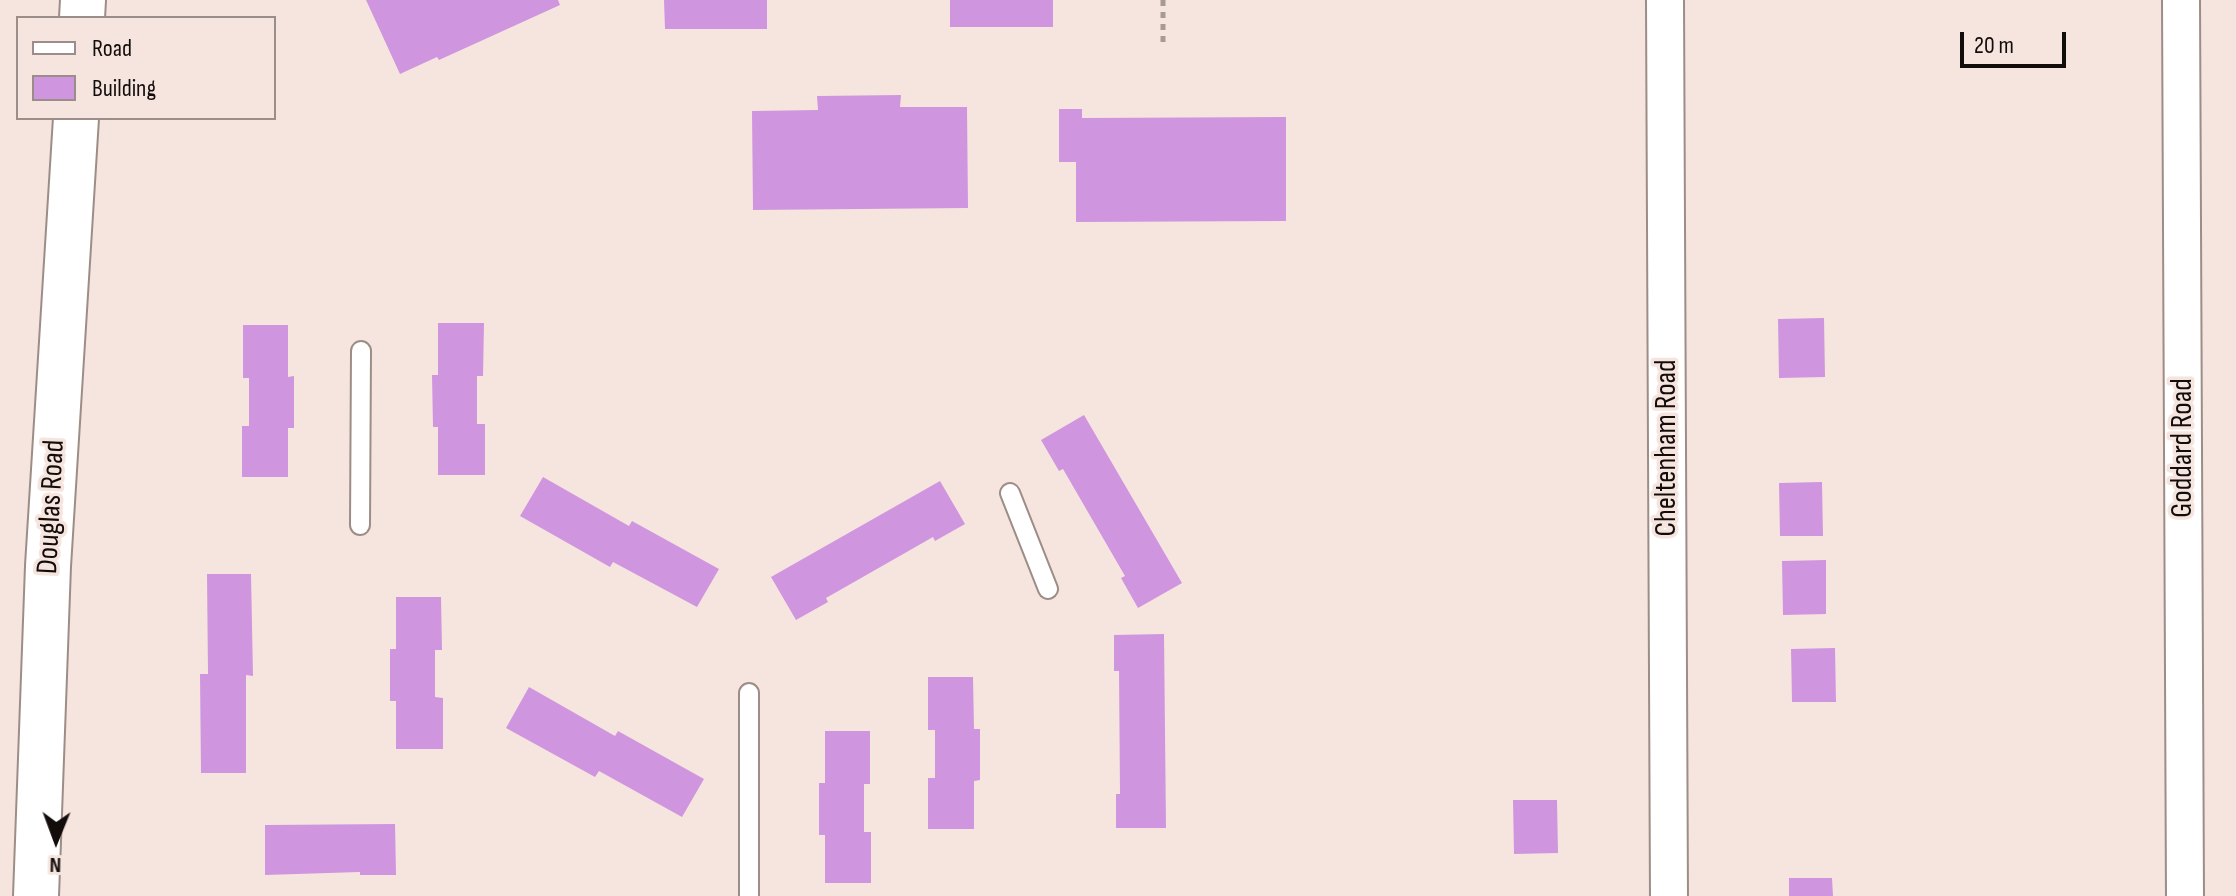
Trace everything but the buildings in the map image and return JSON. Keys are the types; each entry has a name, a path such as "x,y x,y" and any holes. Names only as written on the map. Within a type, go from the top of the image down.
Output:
{"street":[{"name":"Cheltenham Road","path":"1665,0 1669,896"},
{"name":"Goddard Road","path":"2181,0 2185,896"},
{"name":"Douglas Road","path":"36,896 48,566 76,120"}],"lane":[{"path":"360,525 361,351"},
{"path":"1010,493 1048,589"},
{"path":"749,693 749,896"}],"path":[{"path":"1163,0 1163,47"}]}
